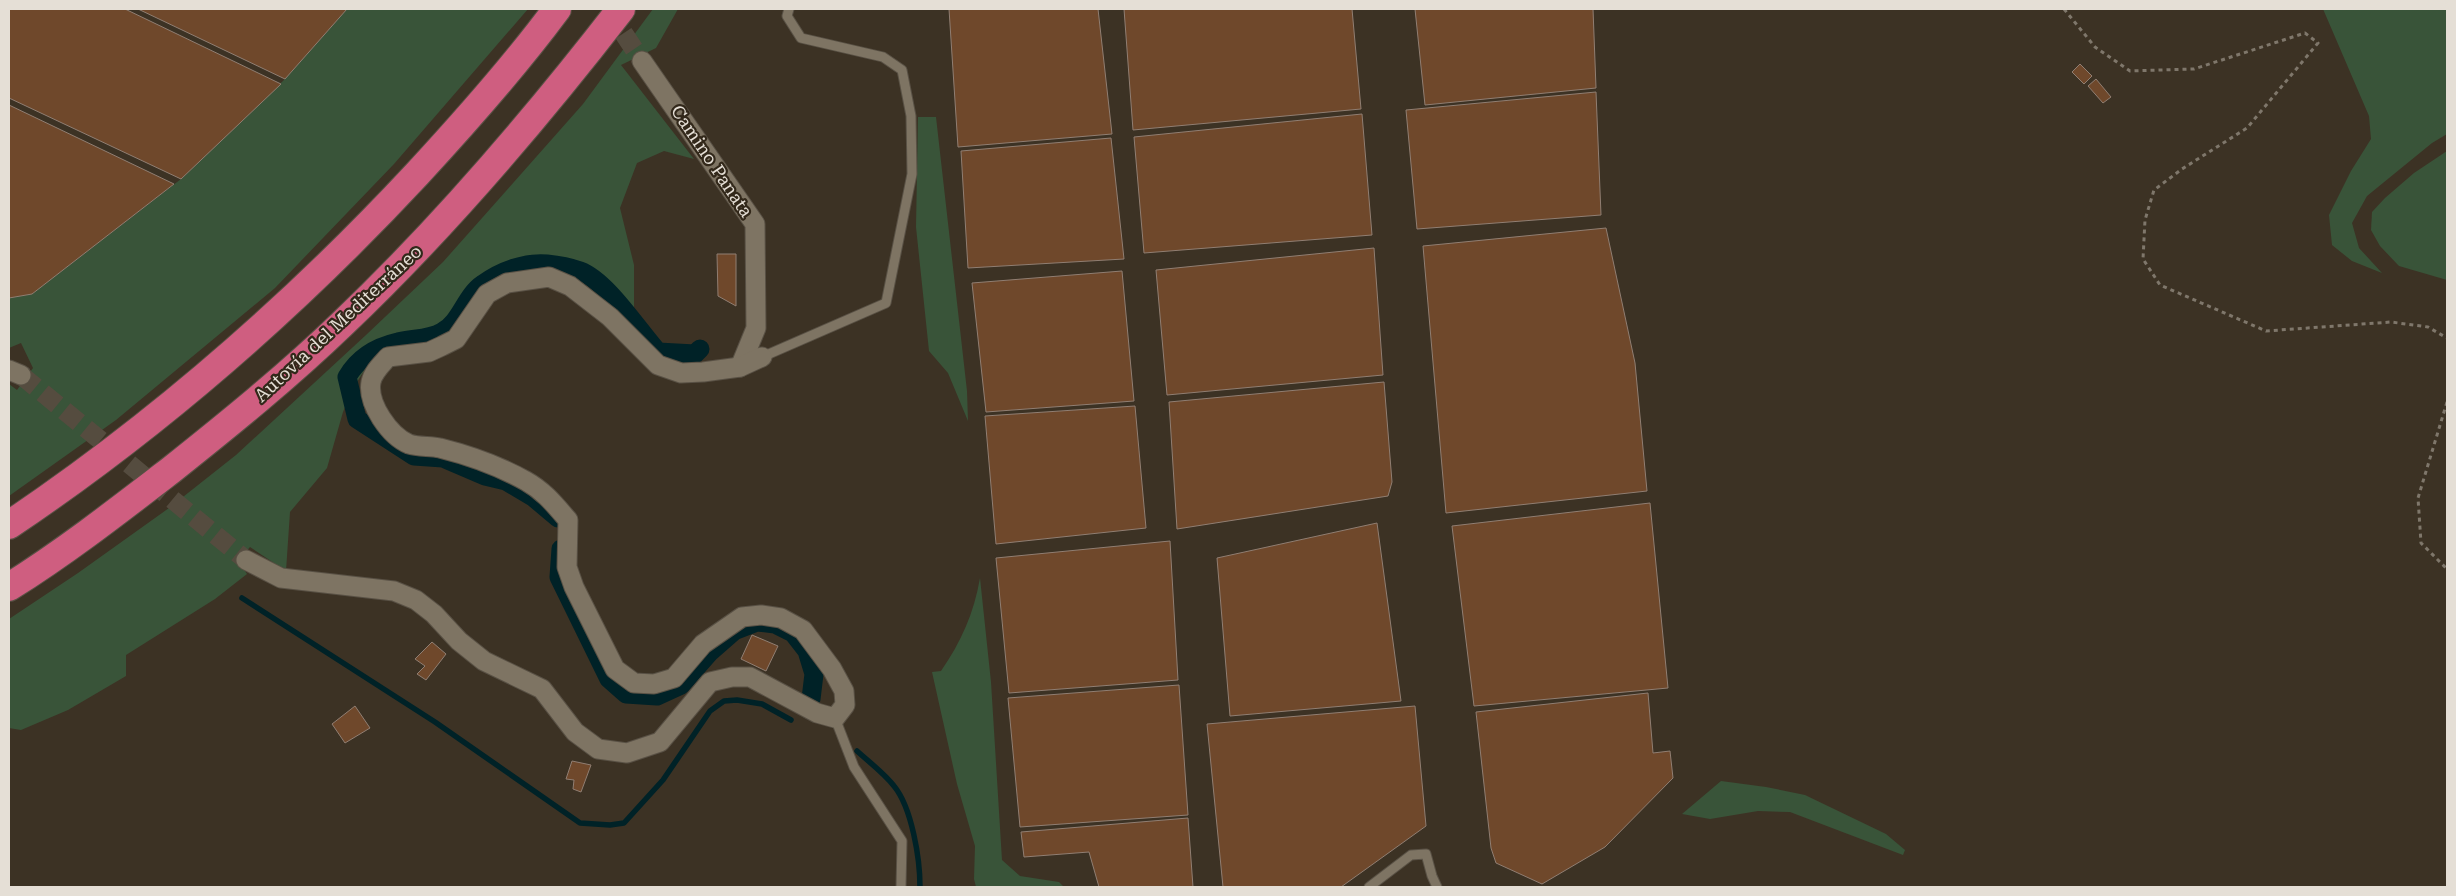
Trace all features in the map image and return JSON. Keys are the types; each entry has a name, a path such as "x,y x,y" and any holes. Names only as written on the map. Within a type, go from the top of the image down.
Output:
{"highway":[{"path":"9,525 54,494 161,414 264,327 363,232 454,134 557,9"},
{"name":"Autovía del Mediterráneo","path":"9,587 134,498 233,421 342,324 450,213 556,93 621,9"}],"street":[{"name":"Camino Panata","path":"642,61 755,224 756,328 740,367"},
{"path":"246,560 281,578 394,591 416,600 434,614 459,641 484,661 542,690 575,732 598,749 627,753 660,742 710,682 732,677 750,677 817,713 835,718 845,705 844,691 832,669 803,630 781,618 761,615 742,617 703,644 674,678 654,684 634,683 615,669 585,611 567,567 568,520 546,494 526,481 479,461 440,448 409,444 393,431 377,413 371,394 371,381 388,356 429,352 442,346 456,339 487,294 507,284 548,278 570,286 610,317 658,365 681,372 703,372 740,367 762,357"}],"lane":[{"path":"762,357 886,303 912,174 911,116 902,70 883,56 801,38 787,16 789,9"},
{"path":"835,718 854,767 902,841 901,887"},
{"path":"1369,887 1411,856 1426,854 1437,887"}],"path":[{"path":"2064,9 2095,47 2130,71 2194,69 2305,33 2318,43 2247,128 2182,169 2154,190 2145,220 2143,259 2160,285 2266,331 2391,322 2428,327 2447,338"},
{"path":"2447,402 2418,498 2421,544 2447,569"}],"green space":[{"path":"347,9 528,9 394,164 275,288 116,420 9,496 9,384 17,390 33,368 21,343 9,348 9,298 32,294 181,179 285,79"},
{"path":"653,9 678,9 656,48 621,65 694,159 664,151 637,163 620,208 634,265 634,312 637,331 587,279 572,272 540,267 510,274 451,332 438,340 384,348 368,365 353,388 343,412 327,468 290,512 286,571 250,547 238,561 247,574 215,599 126,655 126,676 68,710 21,730 9,728 9,619 78,573 169,508 236,455 366,335 443,262 583,104"},
{"path":"2323,9 2447,9 2447,134 2432,143 2367,196 2352,223 2359,248 2382,273 2352,261 2332,245 2329,215 2351,171 2371,139 2369,116"},
{"path":"918,117 936,117 967,391 968,421 948,373 929,351 916,227"},
{"path":"2447,151 2447,280 2399,266 2380,246 2371,230 2372,212 2385,198 2414,173"},
{"path":"980,578 991,682 1002,860 1020,876 1059,882 1064,887 976,887 974,879 975,846 957,784 932,672 941,671 961,638 974,603"},
{"path":"1721,781 1805,795 1886,834 1905,850 1903,855 1790,812 1758,811 1710,819 1682,814"}],"building":[{"path":"9,9 125,9 281,84 181,179 9,98"},
{"path":"138,9 347,9 285,79"},
{"path":"949,9 1098,9 1112,134 958,147"},
{"path":"1124,9 1352,9 1361,109 1133,130"},
{"path":"1415,9 1593,9 1596,88 1425,105"},
{"path":"2080,64 2092,76 2084,84 2072,72"},
{"path":"2096,79 2111,97 2103,103 2088,86"},
{"path":"1596,92 1601,215 1417,229 1406,110"},
{"path":"9,105 174,184 32,294 9,298"},
{"path":"1362,114 1372,235 1144,253 1134,137"},
{"path":"1111,138 1124,259 968,268 961,151"},
{"path":"1606,228 1635,363 1647,491 1446,513 1423,246"},
{"path":"1374,248 1383,375 1167,395 1156,270"},
{"path":"717,254 736,254 736,306 718,296"},
{"path":"1122,271 1134,401 986,412 972,283"},
{"path":"1384,382 1392,482 1388,496 1177,529 1169,402"},
{"path":"1135,406 1146,528 996,544 985,416"},
{"path":"1650,503 1668,688 1474,706 1452,526"},
{"path":"1377,523 1401,701 1230,716 1217,558"},
{"path":"1170,541 1178,680 1009,693 996,558"},
{"path":"752,635 778,646 766,671 741,659"},
{"path":"432,642 446,654 426,680 417,674 425,666 415,659"},
{"path":"1179,685 1188,815 1020,827 1008,698"},
{"path":"1648,693 1653,753 1670,751 1673,778 1605,847 1542,884 1496,863 1491,848 1476,712"},
{"path":"355,706 370,728 345,743 332,724"},
{"path":"1415,706 1426,826 1341,887 1223,887 1207,724"},
{"path":"572,761 591,765 581,792 573,789 574,780 566,779"},
{"path":"1188,818 1193,887 1099,887 1089,852 1024,857 1021,832"}],"waterway":[{"path":"558,518 533,497 506,481 485,476 443,458 414,456 357,419 347,377 351,370 368,354 382,347 442,332 454,322 472,295 483,284 514,268 530,264 551,264 568,267 590,276 622,307 658,352 695,354 700,349"},
{"path":"561,549 559,577 609,679 626,694 657,696 681,685 710,652 734,631 757,622 775,624 793,633 807,651 814,674 811,699"},
{"path":"242,598 435,722 580,823 610,825 624,823 663,780 710,711 724,701 737,700 762,704 791,720"},
{"path":"857,751 894,786 906,807 917,849 920,887"}],"tunnel":[{"path":"608,10 642,61"},
{"path":"21,375 246,560"}]}
